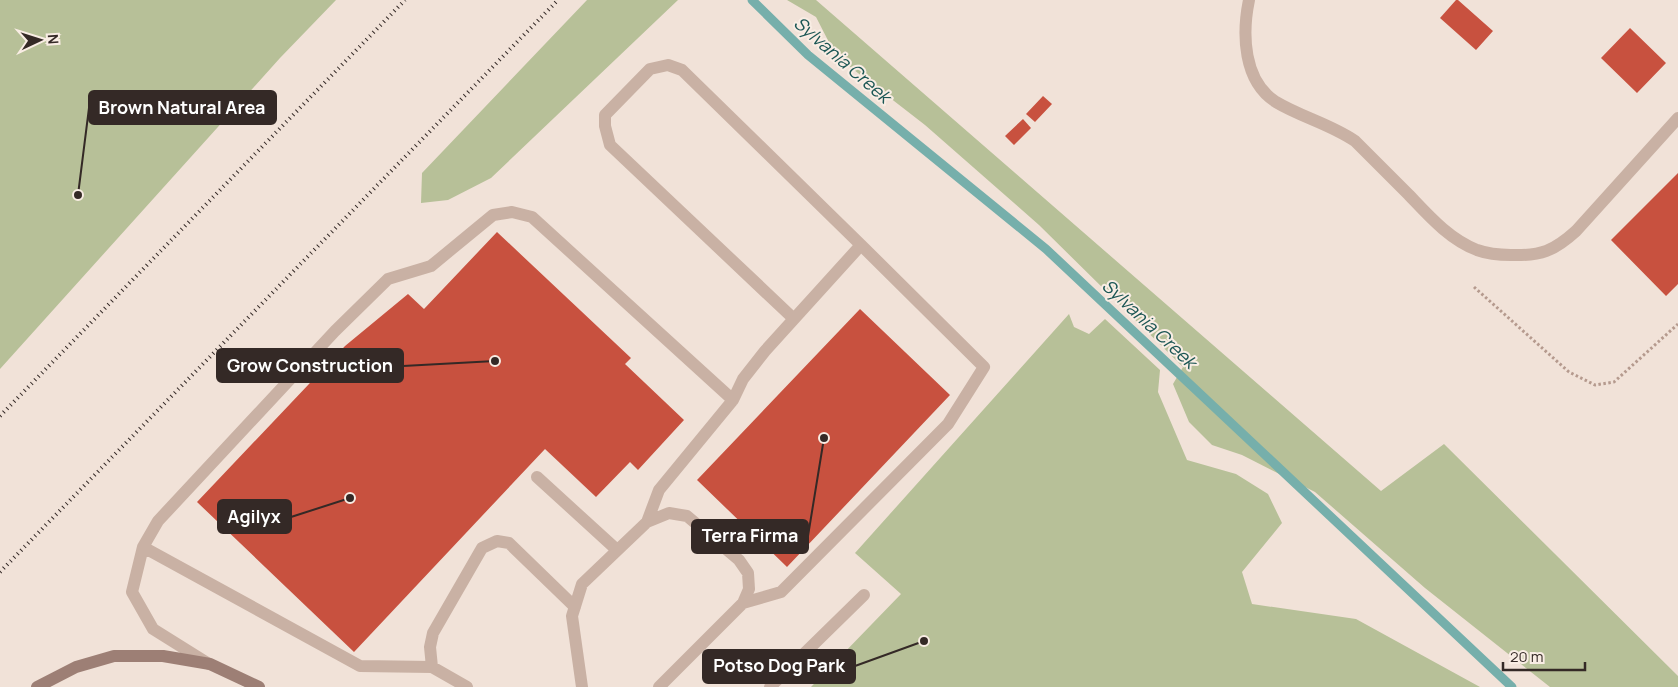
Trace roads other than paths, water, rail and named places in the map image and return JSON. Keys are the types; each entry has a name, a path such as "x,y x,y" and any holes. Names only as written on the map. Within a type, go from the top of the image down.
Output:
{"street":[{"path":"37,687 76,667 114,656 163,656 210,664 258,687"}],"lane":[{"path":"1249,0 1246,14 1246,42 1250,67 1257,83 1274,101 1336,129 1355,141 1441,227 1477,250 1499,255 1522,256 1540,254 1560,245 1576,231 1678,118"},
{"path":"742,603 780,592 948,424 984,367 682,70 668,66 650,69 605,115 605,126 610,145 794,319"},
{"path":"210,664 153,630 132,592 143,546 158,521 335,331 388,279 431,266 493,215 512,212 532,217 733,400"},
{"path":"647,522 659,490 733,400 742,379 861,245"},
{"path":"537,477 617,550"},
{"path":"582,687 572,616 582,584 647,522 669,513 687,516 738,560 748,573 749,590 742,603 658,687"},
{"path":"432,667 430,647 433,633 482,548 497,541 508,543 575,607"},
{"path":"143,546 360,666 432,667 467,687"},
{"path":"770,687 864,595"}],"waterway":[{"name":"Sylvania Creek","path":"752,0 808,55 1046,249 1512,687"}],"railway":[{"path":"0,416 405,0"},
{"path":"0,572 558,0"}],"place":[{"name":"Brown Natural Area","path":"78,195"},
{"name":"Grow Construction","path":"495,361"},
{"name":"Terra Firma","path":"824,438"},
{"name":"Agilyx","path":"350,498"},
{"name":"Potso Dog Park","path":"924,641"}]}
